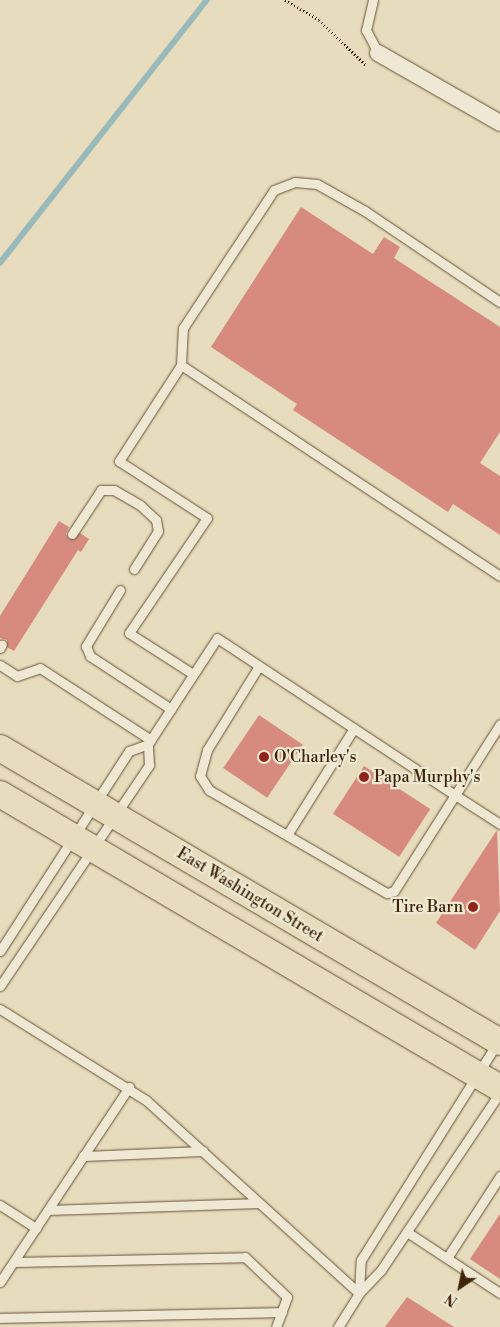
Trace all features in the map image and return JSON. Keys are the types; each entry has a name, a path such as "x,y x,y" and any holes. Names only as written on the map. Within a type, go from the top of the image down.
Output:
{"main road":[{"name":"East Washington Street","path":"0,748 499,1040"},
{"path":"0,794 477,1074 500,1090"}],"street":[{"path":"378,53 500,123"}],"lane":[{"path":"373,0 366,30 378,53"},
{"path":"194,674 129,633 207,518 119,461 181,365 183,328 274,190 295,182 318,184 365,211 500,302"},
{"path":"181,365 500,576"},
{"path":"72,534 101,490 114,490 140,505 156,520 158,531 134,569"},
{"path":"120,590 86,646 90,656 171,709"},
{"path":"0,986 82,843 105,809 149,765 149,742 217,638 500,824"},
{"path":"0,666 17,676 40,668 149,742"},
{"path":"259,666 207,750 200,776 208,790 387,893 394,891 500,724"},
{"path":"287,835 354,728"},
{"path":"1,946 82,843 105,809 129,750 149,742"},
{"path":"0,1009 129,1087 203,1151 359,1293"},
{"path":"359,1293 361,1260 499,1040"},
{"path":"0,1282 129,1087"},
{"path":"338,1327 359,1293 381,1270 407,1232 500,1090"},
{"path":"83,1156 203,1151"},
{"path":"447,1258 500,1176"},
{"path":"48,1210 259,1203"},
{"path":"0,1205 36,1228"},
{"path":"407,1232 500,1293"},
{"path":"14,1262 245,1257 287,1297 276,1327"},
{"path":"0,1318 282,1312"}],"building":[{"path":"301,207 373,254 384,237 400,247 394,258 500,327 500,432 480,463 500,476 500,535 453,504 448,512 293,410 297,404 211,347"},
{"path":"59,521 69,527 66,534 69,539 80,533 89,539 81,552 78,550 14,651 7,647 7,640 0,638 0,616"},
{"name":"O'Charley's","path":"259,715 303,745 267,798 223,768"},
{"path":"364,766 430,809 399,857 333,814"},
{"path":"497,830 500,911 475,950 436,923"},
{"path":"500,1214 500,1279 470,1259"},
{"path":"407,1297 454,1327 385,1327"}],"waterway":[{"path":"0,263 207,0"}],"place":[{"name":"O'Charley's","path":"264,757"},
{"name":"Papa Murphy's","path":"364,777"},
{"name":"Tire Barn","path":"473,907"}]}
